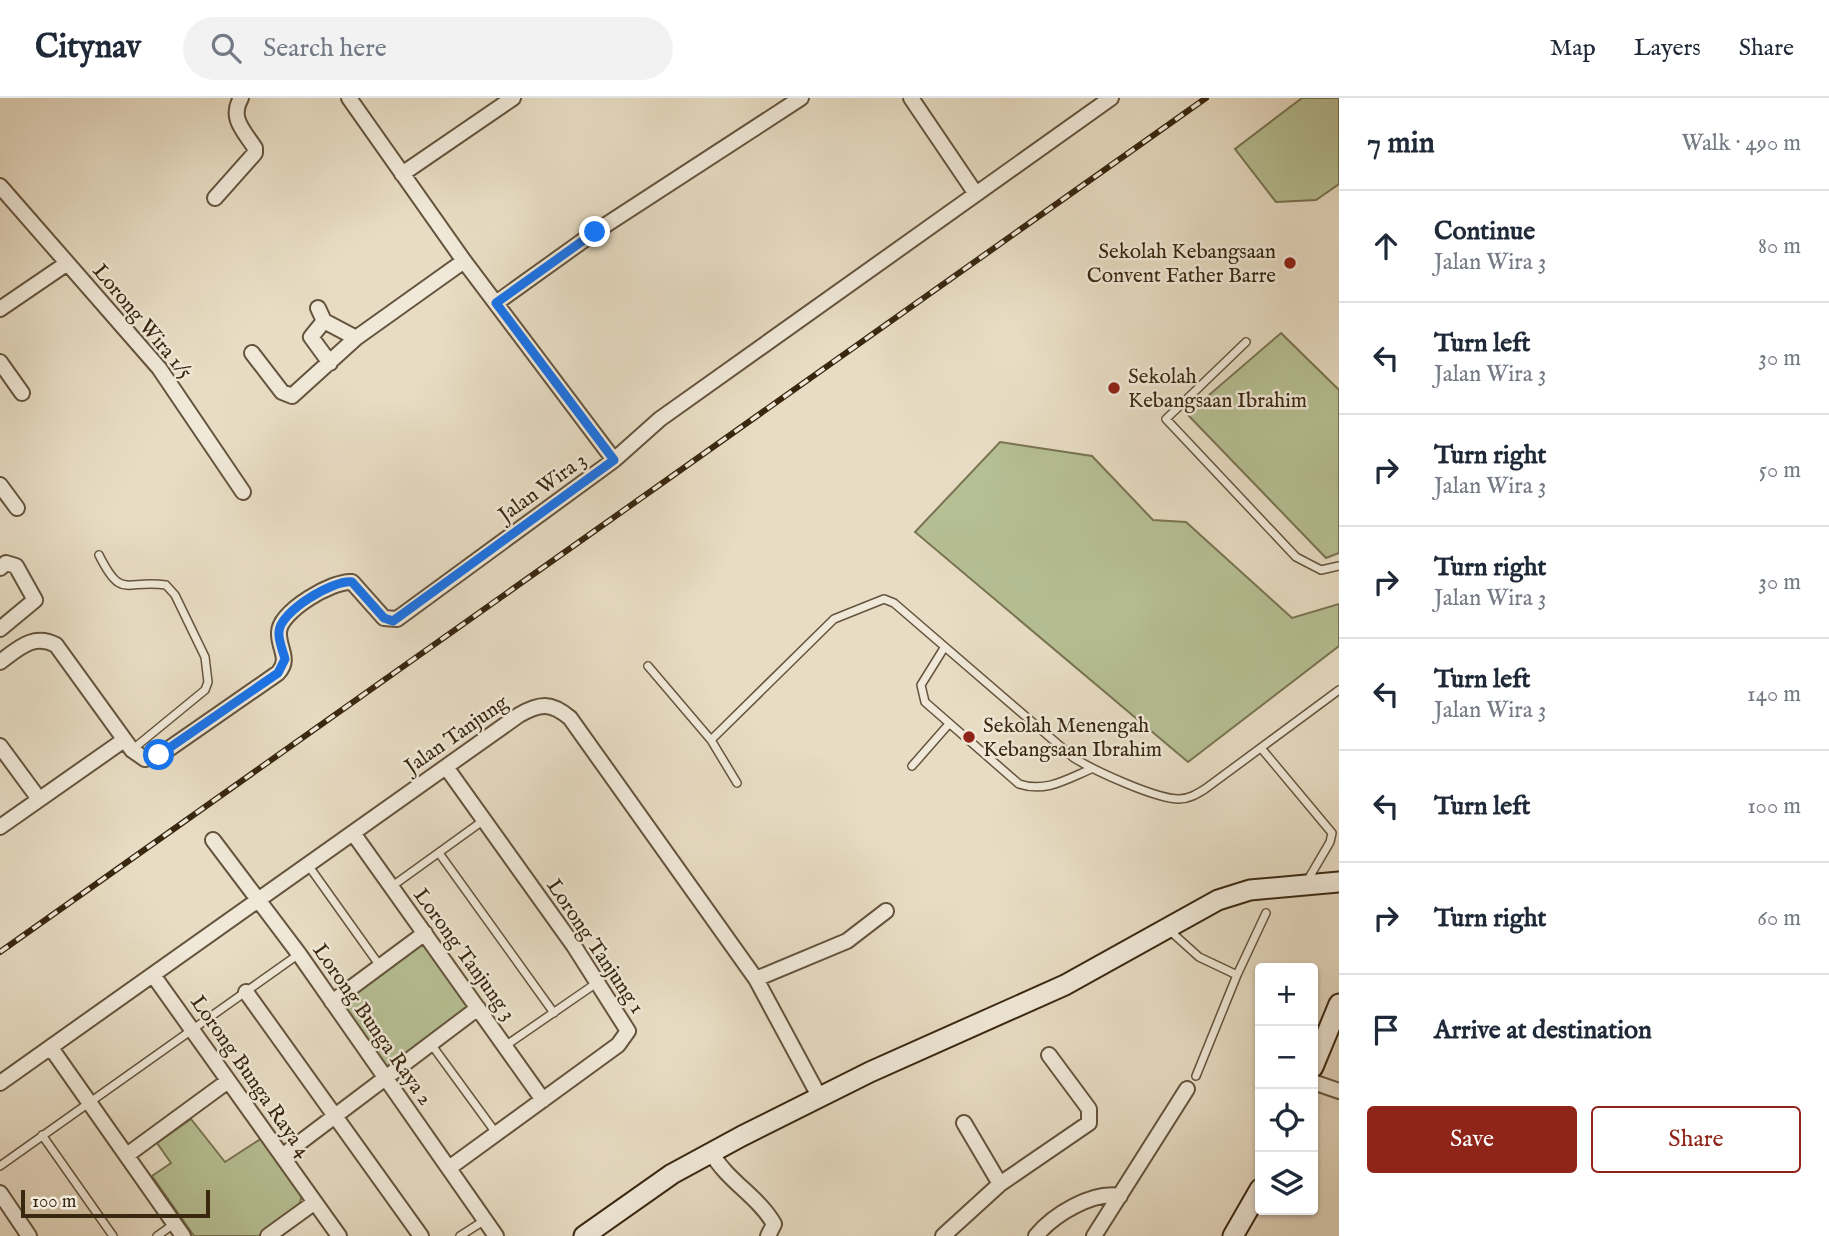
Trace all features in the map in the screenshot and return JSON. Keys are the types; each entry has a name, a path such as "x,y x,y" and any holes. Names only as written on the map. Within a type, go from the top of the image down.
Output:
{"street":[{"path":"215,198 255,153 255,148 235,118 234,111 241,98"},
{"path":"349,98 464,261 614,460"},
{"path":"402,174 513,98"},
{"path":"496,303 595,232 801,98"},
{"path":"911,98 976,194"},
{"name":"Jalan Wira 3","path":"128,745 145,759 159,755 278,673 285,659 278,633 280,627 290,613 322,590 339,583 352,582 384,618 393,621 614,460 660,419 1111,98"},
{"name":"Lorong Wira 1/5","path":"0,186 65,264 159,368 243,492"},
{"path":"252,353 288,396 298,394 356,338 464,261"},
{"path":"0,309 65,264"},
{"path":"318,307 324,321 356,338"},
{"path":"324,321 311,337 317,350 330,363"},
{"path":"0,362 22,393"},
{"path":"0,485 17,508"},
{"path":"0,568 6,564 16,566 35,600 0,629"},
{"path":"0,662 30,641 38,639 56,645 128,745 39,799 0,827"},
{"name":"Jalan Tanjung","path":"0,1083 535,706 552,705 562,712 610,772 756,979 819,1096"},
{"path":"0,746 39,799"},
{"name":"Lorong Tanjung 1","path":"446,767 627,1025 626,1036 449,1168"},
{"name":"Lorong Tanjung 3","path":"353,833 543,1100"},
{"name":"Lorong Bunga Raya 2","path":"213,840 299,954 496,1236"},
{"path":"584,1236 649,1189 819,1096 1065,985 1233,894 1267,887 1339,881"},
{"path":"1304,886 1339,894"},
{"path":"756,979 846,941 886,911"},
{"path":"332,1002 425,933"},
{"name":"Lorong Bunga Raya 4","path":"153,975 340,1236"},
{"path":"246,992 421,1236"},
{"path":"1318,1055 1339,1004"},
{"path":"282,1156 478,1008"},
{"path":"51,1048 183,1236"},
{"path":"943,1236 1000,1184 1089,1123 1089,1109 1049,1055"},
{"path":"127,1155 228,1081"},
{"path":"1318,1084 1339,1091"},
{"path":"1094,1236 1187,1088"},
{"path":"964,1123 1000,1184"},
{"path":"711,1153 723,1170 767,1212 774,1224 768,1236"},
{"path":"0,1194 29,1236"},
{"path":"1036,1236 1043,1228 1089,1199 1110,1194 1119,1196"},
{"path":"1233,1236 1255,1198"},
{"path":"268,1236 315,1202"}],"lane":[{"path":"1246,342 1166,419 1296,557 1321,570 1339,566"},
{"path":"99,555 110,577 119,585 166,585 175,595 205,657 209,673 205,690 128,745"},
{"path":"711,740 834,619 888,600 1052,741 1091,769 1162,796 1179,799 1205,789 1339,690"},
{"path":"944,648 928,670 921,685 921,695 948,725 1019,784 1035,789 1091,769"},
{"path":"648,666 711,740 737,783"},
{"path":"912,766 948,725"},
{"path":"1261,748 1332,833 1330,842 1304,886"},
{"path":"391,887 484,821"},
{"path":"439,853 554,1013"},
{"path":"307,865 380,967"},
{"path":"1196,1076 1237,975 1266,913"},
{"path":"1168,929 1199,957 1237,975"},
{"path":"0,1166 299,954"},
{"path":"505,1046 598,982"},
{"path":"431,1044 496,1134"},
{"path":"42,1135 113,1236"},
{"path":"460,1236 485,1220"},
{"path":"157,1236 175,1223"}],"green space":[{"path":"1302,98 1339,98 1339,184 1316,200 1276,202 1235,149"},
{"path":"1281,333 1339,390 1339,553 1326,558 1187,414"},
{"path":"1000,442 1092,456 1153,520 1186,522 1292,618 1339,604 1339,646 1188,762 915,532"},
{"path":"421,941 470,1009 387,1070 339,1002"},
{"path":"191,1119 225,1162 262,1138 302,1194 299,1208 260,1236 194,1236 152,1176 171,1163 157,1143"}],"railway":[{"path":"0,952 1206,98"}],"place":[{"name":"Sekolah Kebangsaan Convent Father Barre","path":"1290,263"},
{"name":"Sekolah Kebangsaan Ibrahim","path":"1114,388"},
{"name":"Sekolah Menengah Kebangsaan Ibrahim","path":"969,737"}],"route":[{"path":"159,755 284,668 285,659 278,633 280,627 290,613 322,590 331,585 352,582 384,618 393,621 614,460 496,303 595,232"}]}
